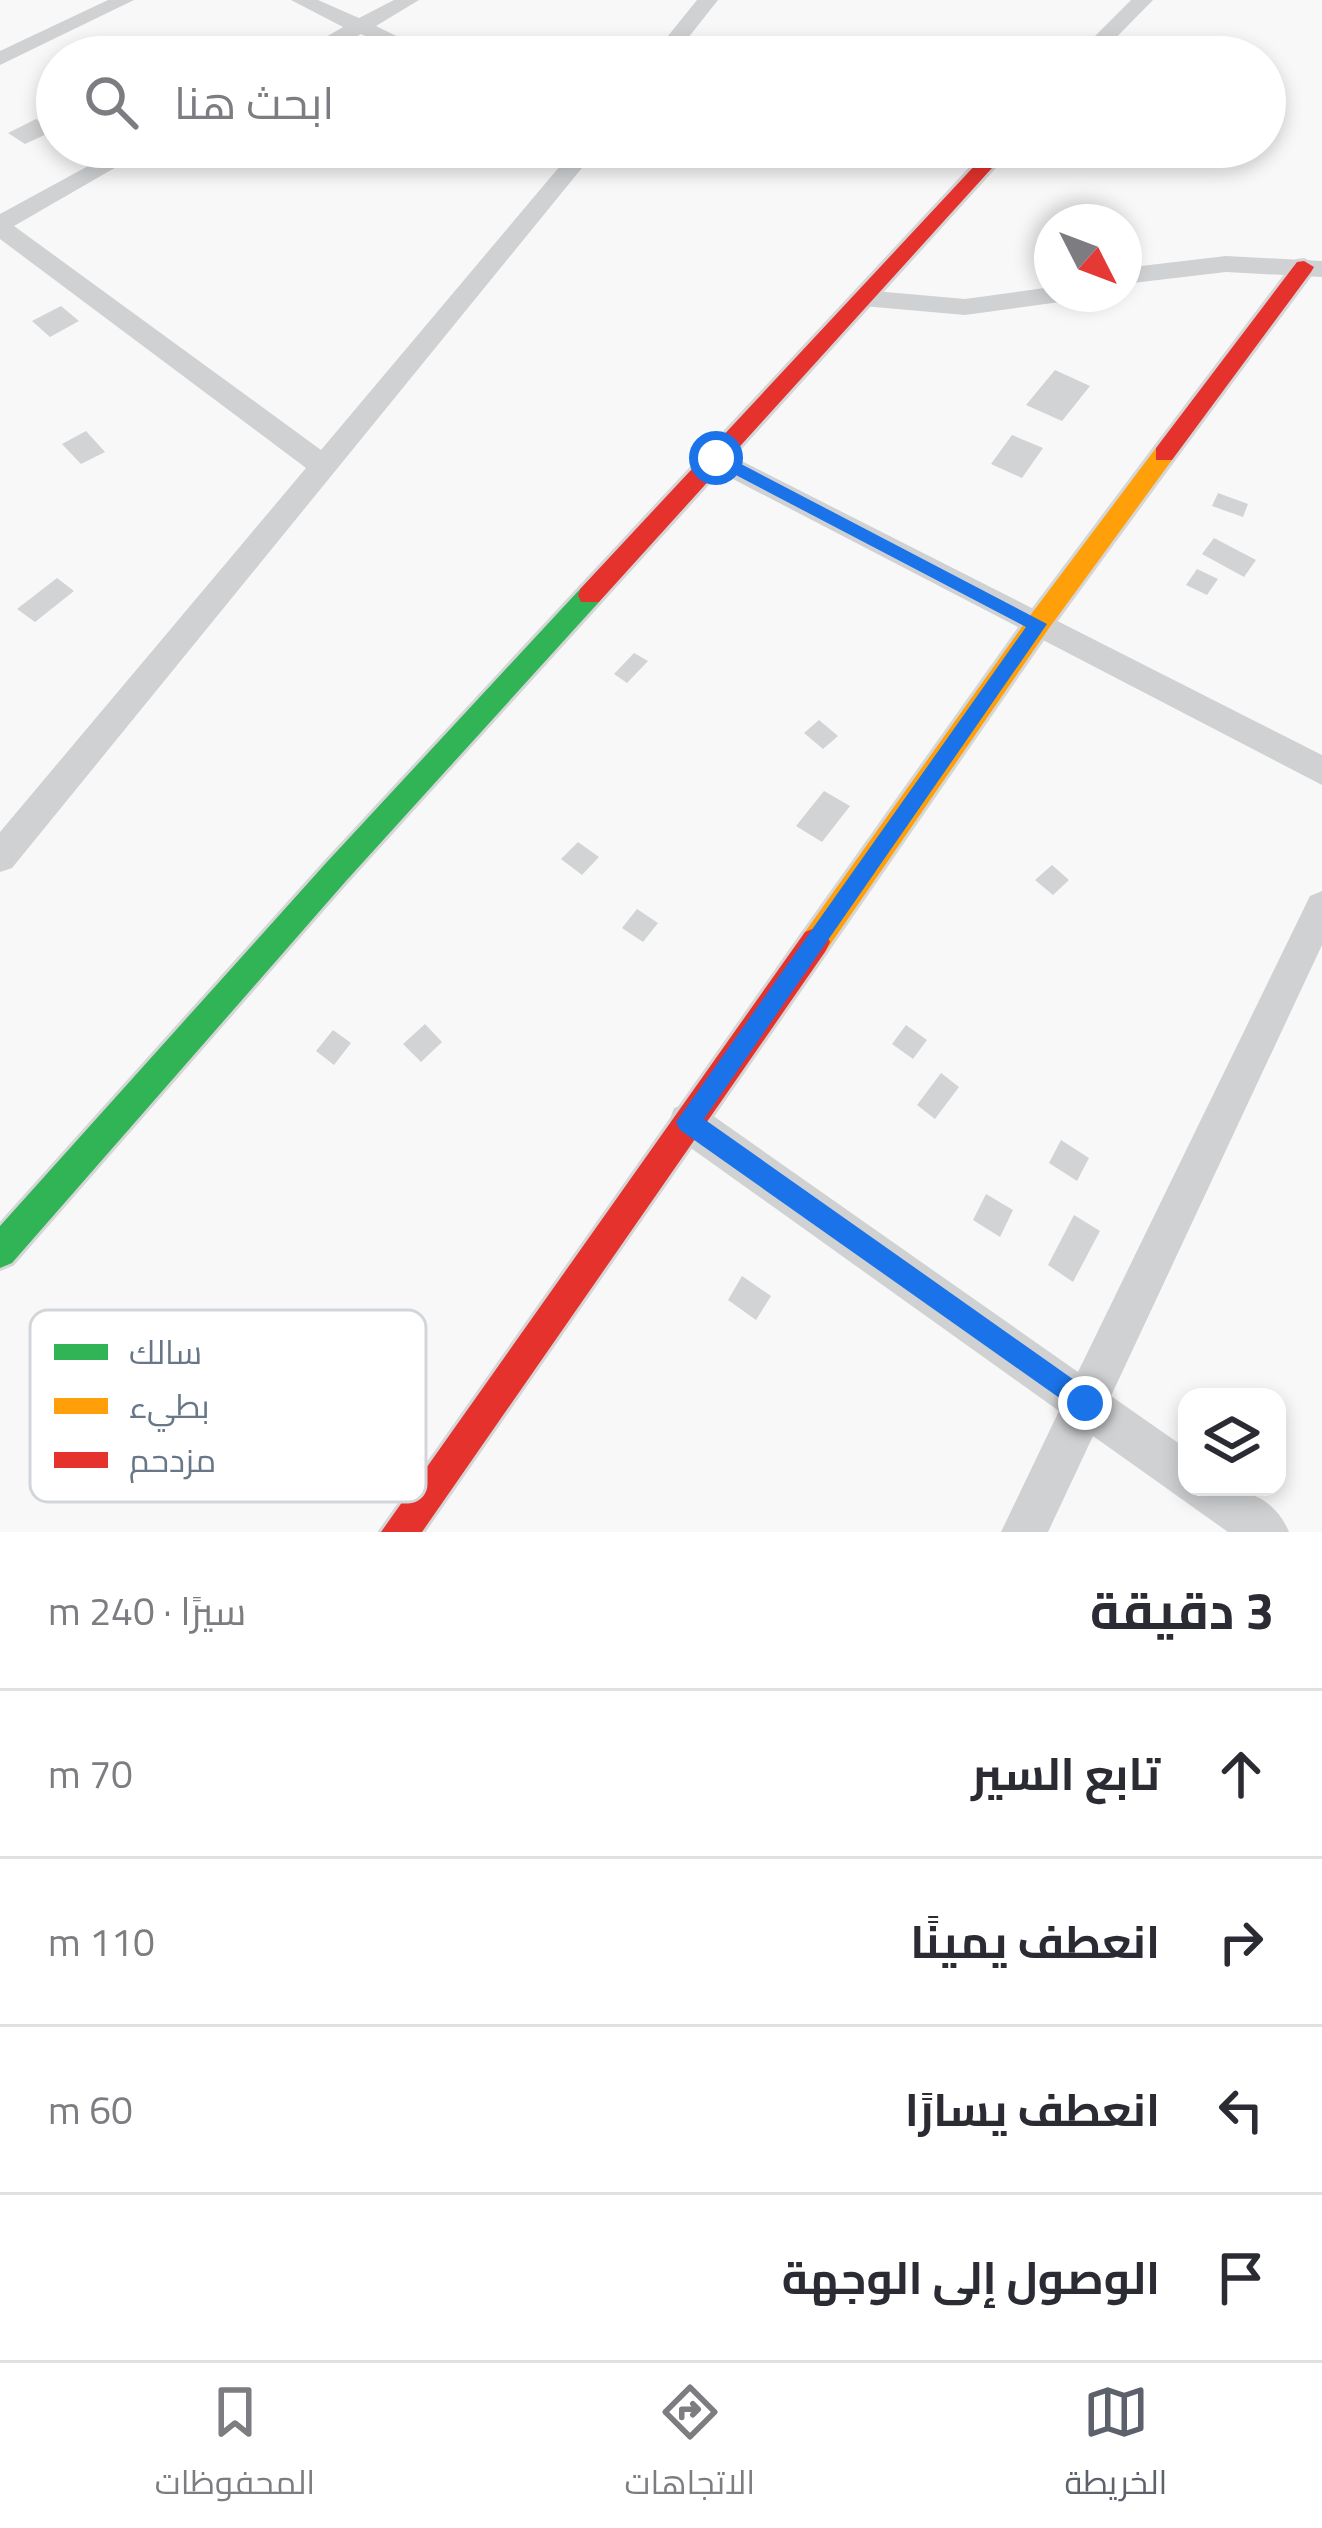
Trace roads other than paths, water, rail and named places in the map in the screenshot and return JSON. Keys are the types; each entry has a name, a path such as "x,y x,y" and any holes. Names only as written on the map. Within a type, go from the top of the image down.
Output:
{"street":[{"path":"47,36 124,0"},
{"path":"301,0 381,36"},
{"path":"340,36 409,0"},
{"path":"679,36 709,0"},
{"path":"1106,36 1143,0"},
{"path":"0,58 36,41"},
{"path":"103,168 0,226 326,468"},
{"path":"0,857 571,168"},
{"path":"0,1251 336,872 983,168"},
{"path":"1142,274 1226,264 1313,268"},
{"path":"426,1495 1038,624 1313,268"},
{"path":"863,298 965,307 1034,298"},
{"path":"716,458 1322,771"},
{"path":"1024,1532 1322,907"},
{"path":"688,1122 1178,1470"},
{"path":"1216,1496 1267,1532"},
{"path":"400,1532 421,1502"}]}
